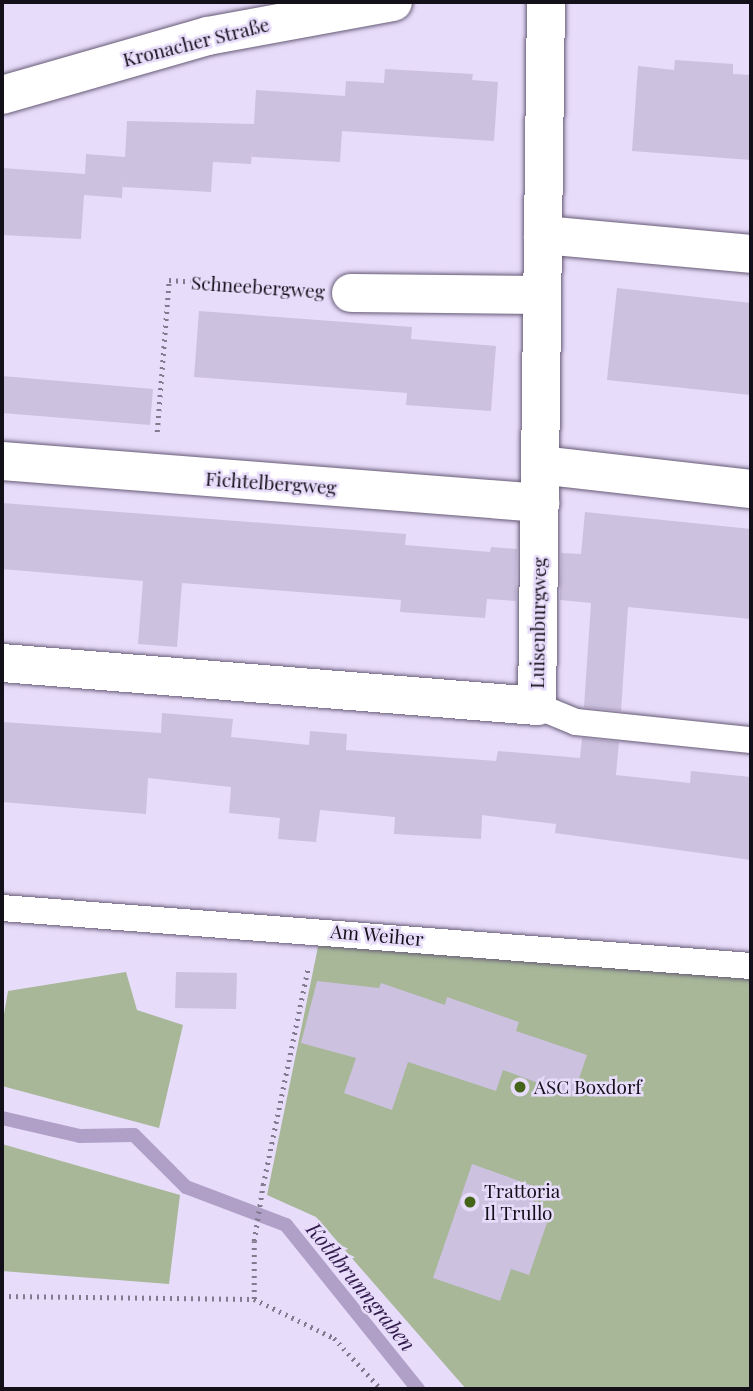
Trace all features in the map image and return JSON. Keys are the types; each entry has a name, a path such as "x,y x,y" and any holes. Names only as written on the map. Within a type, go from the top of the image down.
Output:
{"street":[{"name":"Kronacher Straße","path":"2,95 208,36 393,2"},
{"name":"Luisenburgweg","path":"2,663 537,706 546,2"},
{"path":"543,235 751,254"},
{"name":"Schneebergweg","path":"351,293 542,295"},
{"name":"Fichtelbergweg","path":"2,461 540,503"},
{"path":"540,465 751,489"}],"lane":[{"path":"537,706 576,722 751,740"},
{"name":"Am Weiher","path":"2,908 751,965"}],"path":[{"name":"Schneebergweg","path":"153,474 169,280 351,293"},
{"path":"254,1299 254,1241 263,1185 316,930"},
{"path":"2,1296 254,1299 334,1338 382,1389"}],"green space":[{"name":"ASC Boxdorf","path":"319,942 751,979 751,1389 466,1389 316,1217 267,1195"},
{"path":"126,972 137,1010 183,1025 159,1128 2,1086 2,1026 8,991"},
{"path":"2,1144 180,1195 169,1284 2,1271"}],"building":[{"path":"675,60 733,64 733,74 751,75 751,160 632,151 638,66 674,70"},
{"path":"385,69 473,74 472,80 498,82 494,141 342,131 340,162 252,157 252,151 251,164 213,162 211,192 123,187 123,179 122,198 84,195 81,239 2,235 2,168 85,174 86,154 125,157 127,121 254,124 256,90 345,96 346,81 384,83"},
{"path":"617,288 751,303 751,395 607,380"},
{"path":"199,311 412,327 411,339 496,346 491,411 406,405 407,393 194,377"},
{"path":"2,376 153,389 150,425 2,413"},
{"path":"2,503 406,534 405,545 490,552 491,547 517,549 516,601 487,599 485,618 400,612 401,600 182,583 177,647 138,644 143,581 2,569"},
{"path":"585,512 751,529 751,619 628,607 621,711 584,707 591,603 560,600 561,553 581,554"},
{"path":"162,713 233,719 231,737 309,745 310,731 347,734 346,750 496,761 498,751 580,758 582,738 619,742 616,775 690,783 691,771 751,777 751,860 555,833 556,824 482,815 481,839 394,834 395,817 320,810 316,842 278,839 280,818 229,813 231,787 148,778 146,814 2,802 2,722 161,733"},
{"path":"176,972 237,973 236,1009 175,1008"},
{"path":"317,981 379,988 381,983 445,1005 447,997 519,1022 516,1031 587,1055 573,1096 503,1070 496,1091 408,1062 392,1110 344,1093 356,1058 301,1043"},
{"path":"472,1164 539,1188 529,1217 547,1223 529,1275 511,1269 500,1301 433,1278"}],"waterway":[{"name":"Kothbrunngraben","path":"2,1118 80,1136 134,1135 186,1187 286,1225 418,1389"}],"place":[{"name":"ASC Boxdorf","path":"520,1087"},
{"name":"Trattoria Il Trullo","path":"470,1202"}]}
